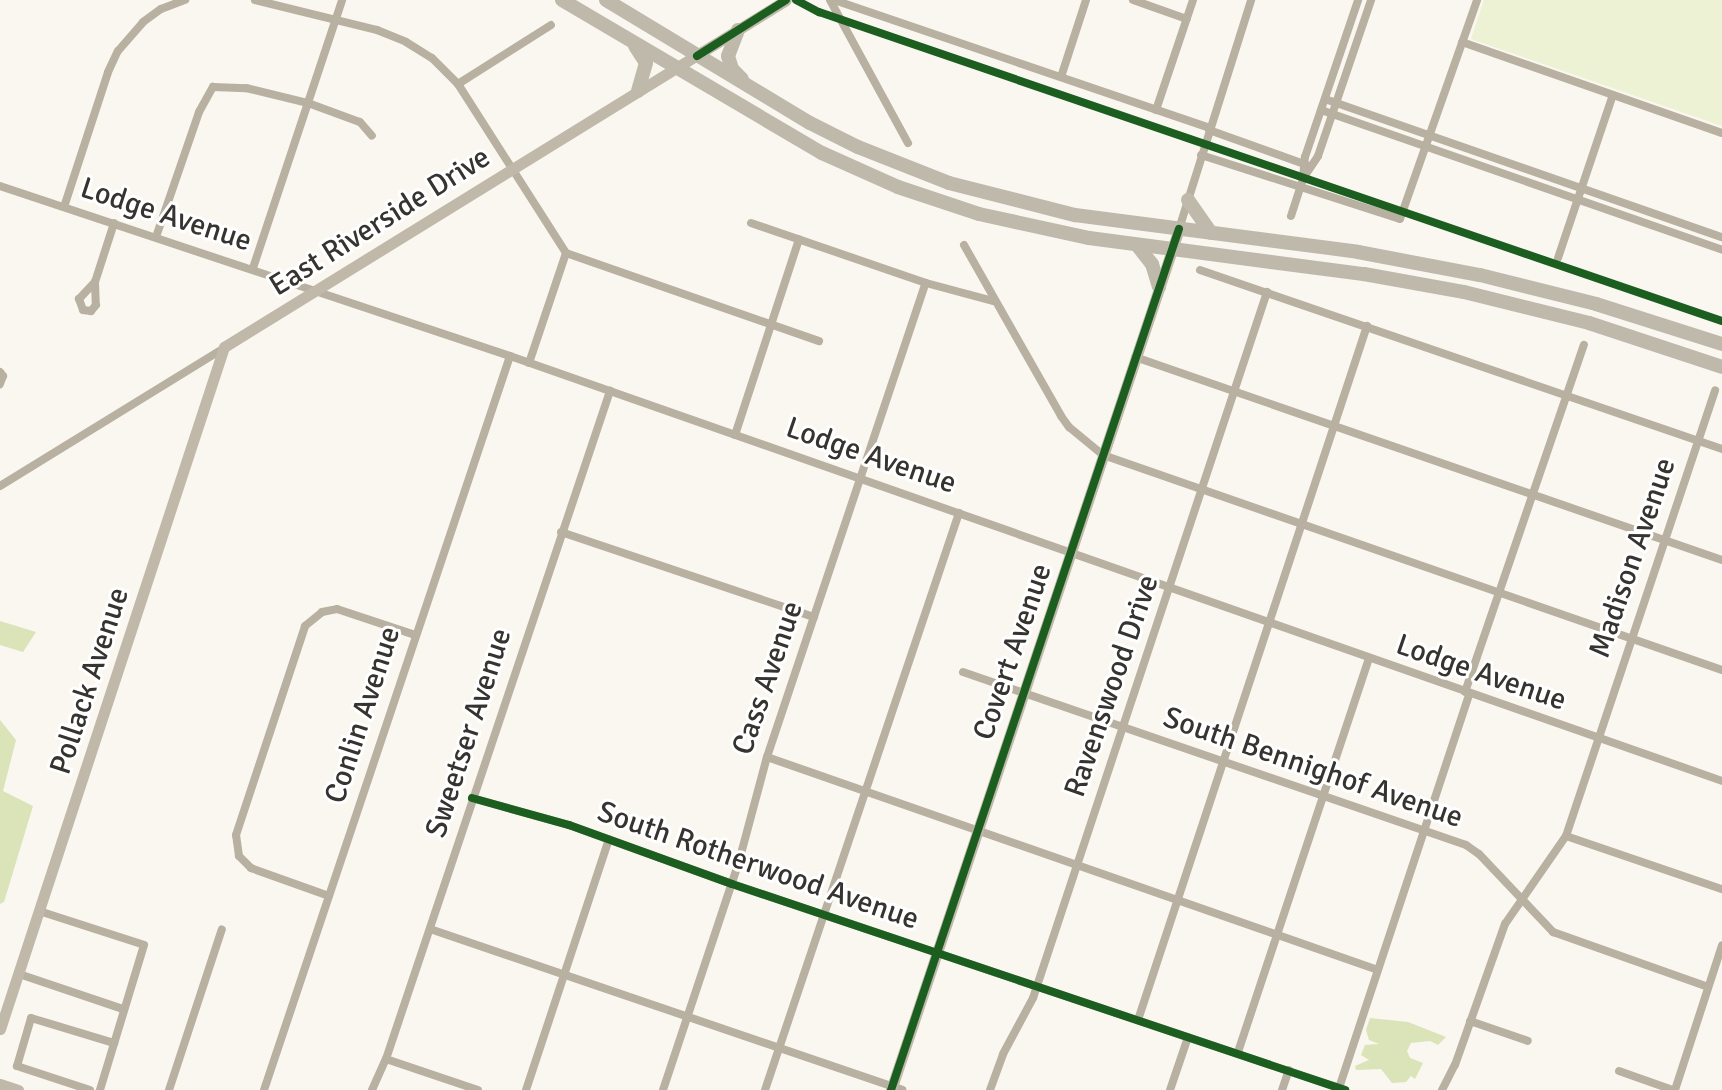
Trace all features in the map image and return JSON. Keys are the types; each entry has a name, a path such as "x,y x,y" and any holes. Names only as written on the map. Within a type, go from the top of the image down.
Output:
{"highway":[{"path":"562,0 811,147 898,187 999,220 1137,245 1364,274 1464,292 1589,323 1722,367"},
{"path":"606,0 760,95 858,147 949,183 1047,210 1358,252 1480,275 1612,308 1722,344"},
{"path":"612,29 645,59 638,91"},
{"path":"738,30 729,47 730,66 760,95"},
{"path":"1188,200 1211,233"},
{"path":"1137,245 1152,264 1159,287"}],"street":[{"path":"156,0 161,9"},
{"path":"64,207 113,61 130,35 161,9 185,0"},
{"path":"255,0 406,42 432,58 458,84 566,253 819,341"},
{"path":"253,268 342,0"},
{"name":"East Riverside Drive","path":"0,486 786,0"},
{"path":"832,0 1308,165"},
{"path":"832,0 908,143"},
{"path":"1061,77 1086,0"},
{"path":"1133,0 1187,19"},
{"path":"1156,110 1193,0"},
{"name":"Covert Avenue","path":"895,1089 937,953 1173,250 1251,0"},
{"path":"1308,165 1321,110 1358,0"},
{"path":"1291,216 1308,165 1333,114 1371,0"},
{"path":"1201,155 1400,219 1427,147 1474,1"},
{"path":"458,84 551,25"},
{"path":"1462,42 1722,133"},
{"path":"156,237 199,112 213,87 246,88 308,103 360,122 372,136"},
{"path":"1558,258 1613,95"},
{"path":"1325,99 1722,237"},
{"path":"1321,110 1722,250"},
{"name":"Lodge Avenue","path":"0,186 510,356 1722,781"},
{"path":"95,282 114,223"},
{"path":"751,223 926,283 993,301"},
{"path":"735,435 799,239"},
{"path":"964,245 993,301 1061,416 1080,438 1103,455 1722,670"},
{"path":"529,363 566,253"},
{"path":"1200,270 1722,449"},
{"name":"Cass Avenue","path":"663,1090 732,884 767,757 926,283"},
{"name":"Ravenswood Drive","path":"990,1090 1036,986 1267,292"},
{"path":"1138,1020 1367,326"},
{"path":"1342,1089 1498,593 1584,345"},
{"name":"Pollack Avenue","path":"0,1029 224,347"},
{"name":"Conlin Avenue","path":"264,1090 510,356"},
{"path":"1135,357 1722,560"},
{"path":"0,372 3,376 0,384"},
{"name":"Madison Avenue","path":"1442,1090 1501,932 1566,836 1715,390"},
{"name":"Sweetser Avenue","path":"372,1090 386,1059 610,391"},
{"path":"765,1090 959,513"},
{"path":"561,532 814,617"},
{"path":"329,896 251,868 239,856 236,835 305,626 322,612 337,609 415,635"},
{"path":"1238,1052 1369,659"},
{"name":"South Bennighof Avenue","path":"963,672 1471,848 1553,932 1708,987"},
{"path":"767,757 1378,970"},
{"name":"South Rotherwood Avenue","path":"472,798 524,810 732,884 1342,1089"},
{"path":"1566,836 1722,889"},
{"path":"526,1090 609,839"},
{"path":"39,911 144,945 100,1090"},
{"path":"169,1090 222,929"},
{"path":"430,929 895,1089"},
{"path":"1619,1071 1674,1090 1722,945"},
{"path":"19,974 123,1009"},
{"path":"90,1090 17,1066 31,1018 114,1043"},
{"path":"1470,1021 1528,1041"},
{"path":"1170,1090 1188,1037"},
{"path":"386,1059 478,1090"},
{"path":"1282,1090 1289,1070"},
{"path":"0,1084 18,1090"}],"green space":[{"path":"1484,0 1722,0 1722,126 1471,39"},
{"path":"0,621 36,632 23,652 0,645"},
{"path":"0,720 16,740 3,791 33,806 4,902 0,904"},
{"path":"1370,1018 1408,1022 1446,1037 1438,1045 1430,1041 1411,1043 1407,1051 1410,1058 1423,1063 1415,1079 1411,1076 1406,1082 1392,1083 1381,1069 1356,1070 1355,1066 1369,1060 1361,1055 1365,1045 1379,1044 1369,1040 1366,1030"}],"cycle path":[{"path":"697,56 786,0"},
{"path":"796,0 819,12 1722,321"},
{"path":"891,1090 1179,229"},
{"path":"472,798 569,825 732,884 1345,1090"}]}
